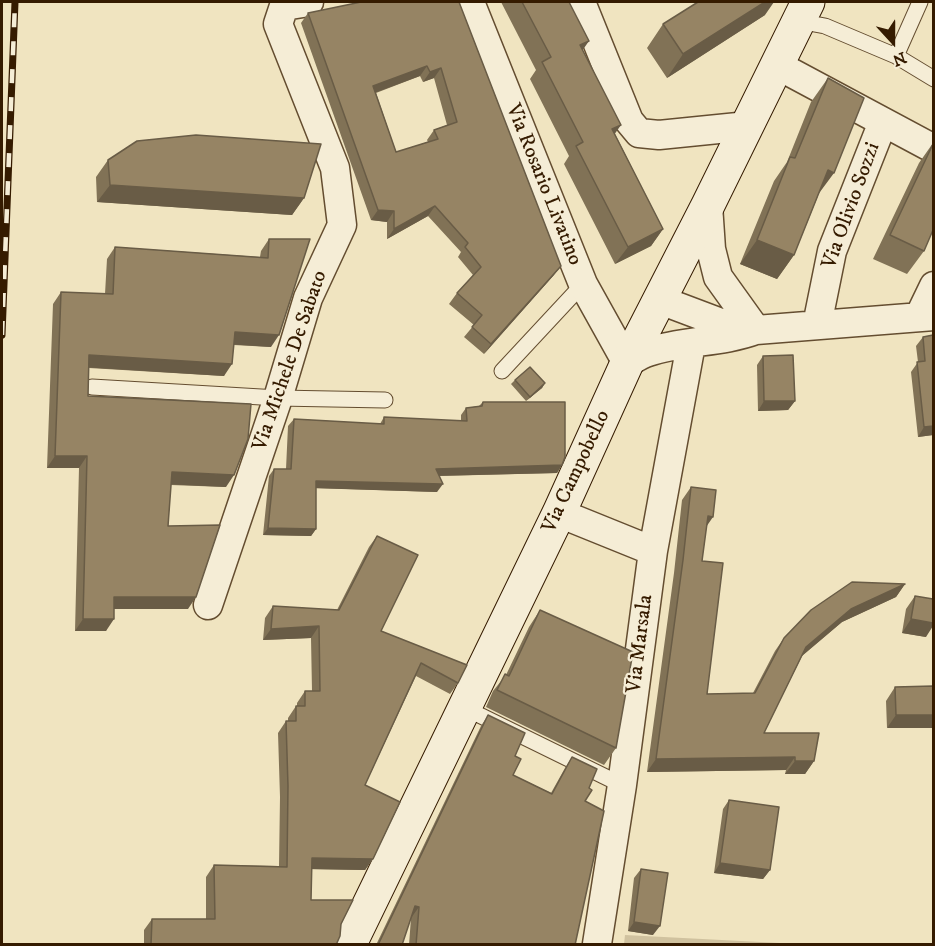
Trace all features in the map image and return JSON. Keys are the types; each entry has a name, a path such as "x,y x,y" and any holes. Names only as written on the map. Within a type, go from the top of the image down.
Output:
{"main road":[{"name":"Via Campobello","path":"350,945 559,513 627,363 748,126 803,11"}],"street":[{"name":"Via Michele De Sabato","path":"208,605 278,398 308,298 342,225 335,168 278,24 284,6 309,2"},
{"name":"Via Rosario Livatino","path":"470,2 583,284 627,363"},
{"path":"581,2 629,121 639,132 659,135 748,126"},
{"name":"Via Olivio Sozzi","path":"777,65 933,149"},
{"name":"Via Olivio Sozzi","path":"817,326 832,251 883,122"},
{"path":"708,205 711,249 718,277 756,330"},
{"path":"660,300 729,326 756,330 926,317 933,286"},
{"path":"627,363 648,352 743,335 756,330"},
{"name":"Via Marsala","path":"597,945 622,785 653,551 691,344"},
{"path":"559,513 653,551"}],"lane":[{"path":"896,56 920,2"},
{"path":"803,11 825,26 896,56 933,80"},
{"path":"502,371 583,284"},
{"path":"92,387 278,398 386,400"},
{"path":"465,708 622,785"}],"shaded area":[{"path":"625,935 799,944 624,944"}],"building":[{"path":"361,2 459,2 561,266 491,344 472,327 482,315 457,293 481,267 465,247 468,243 435,206 394,229 394,211 378,210 308,13","holes":["427,66 430,72 441,68 457,122 434,130 438,139 396,152 373,86"]},
{"path":"522,2 569,2 589,41 580,45 621,125 612,129 663,229 628,247 576,146 583,142 542,62 551,57"},
{"path":"698,2 765,2 683,54 663,24"},
{"path":"828,78 864,98 834,173 828,170 794,255 757,240 790,157 795,158"},
{"path":"196,135 321,144 304,198 110,185 108,160 137,141"},
{"path":"933,144 933,230 924,251 890,235"},
{"path":"269,239 310,239 279,335 235,332 232,364 89,355 88,396 251,404 248,439 234,475 172,472 168,526 220,525 196,597 114,597 114,619 83,619 87,456 55,456 61,292 113,294 115,247 268,258"},
{"path":"933,335 933,426 924,427 917,362 925,361 923,337"},
{"path":"793,355 795,401 764,401 763,356"},
{"path":"530,367 545,383 530,397 515,380"},
{"path":"483,402 565,402 565,457 562,465 436,469 443,484 316,481 316,529 268,528 274,469 291,469 294,419 384,424 384,417 467,421 466,408 482,406"},
{"path":"691,487 716,490 713,517 708,516 702,561 723,563 707,694 755,693 784,638 811,610 852,582 905,584 851,609 806,647 764,733 819,733 814,761 795,761 795,757 656,759"},
{"path":"377,536 418,555 381,631 467,665 458,683 421,663 365,785 400,802 373,859 312,858 311,900 353,900 341,924 340,936 336,945 151,945 152,919 215,919 214,865 287,867 286,721 296,721 296,706 305,706 305,691 320,691 319,626 271,629 273,606 339,610"},
{"path":"915,596 933,599 933,623 911,619"},
{"path":"540,610 633,652 616,748 497,690 505,674 509,676"},
{"path":"933,686 933,715 896,715 895,687"},
{"path":"488,715 525,733 515,756 521,759 513,775 552,794 572,757 597,769 589,788 592,790 585,801 604,811 575,945 416,945 419,907 415,906 402,945 378,945"},
{"path":"729,800 779,807 770,870 720,863"},
{"path":"641,869 668,873 660,926 634,922"}],"railway":[{"path":"2,335 15,2"}]}
